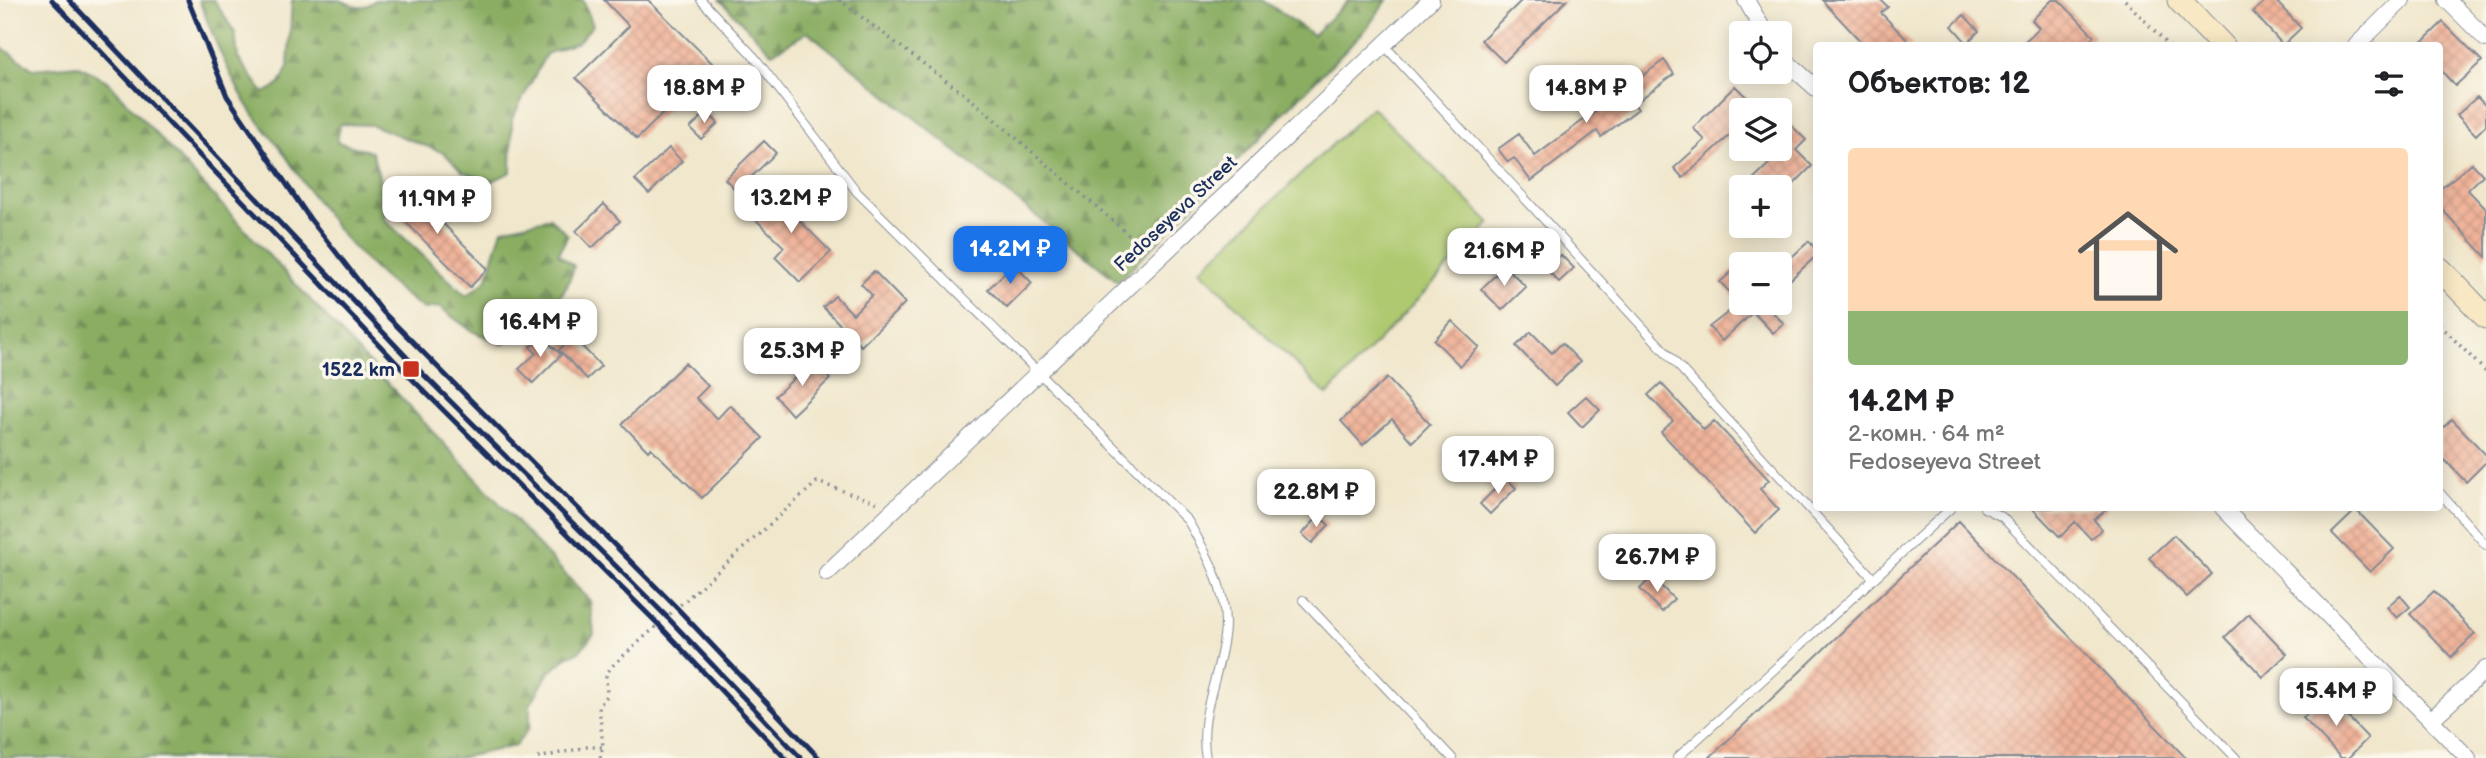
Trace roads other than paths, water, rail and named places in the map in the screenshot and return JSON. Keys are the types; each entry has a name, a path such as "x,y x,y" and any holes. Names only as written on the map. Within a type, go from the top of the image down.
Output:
{"main road":[{"path":"2179,0 2219,42"},
{"path":"2443,272 2486,317"}],"street":[{"name":"Fedoseyeva Street","path":"827,573 1431,0"},
{"path":"1746,0 1758,21"},
{"path":"2360,42 2402,0"},
{"path":"2447,0 2486,39"},
{"path":"1792,67 1813,85"},
{"path":"2226,511 2468,758"},
{"path":"2432,719 2486,669"}],"lane":[{"path":"701,0 756,59 857,192 1188,521 1217,572 1225,626 1202,737 1206,758"},
{"path":"1384,45 1872,576"},
{"path":"2443,496 2486,545"},
{"path":"1677,758 1872,576 1948,511"},
{"path":"1990,511 2002,517 2236,758"},
{"path":"1303,600 1452,758"}],"railway":[{"path":"52,0 406,373 659,625 785,758"},
{"path":"69,0 415,366 667,617 801,758"},
{"path":"188,0 227,96 310,219 383,312 677,608 819,758"}],"place":[{"name":"1522 km","path":"411,369"}]}
